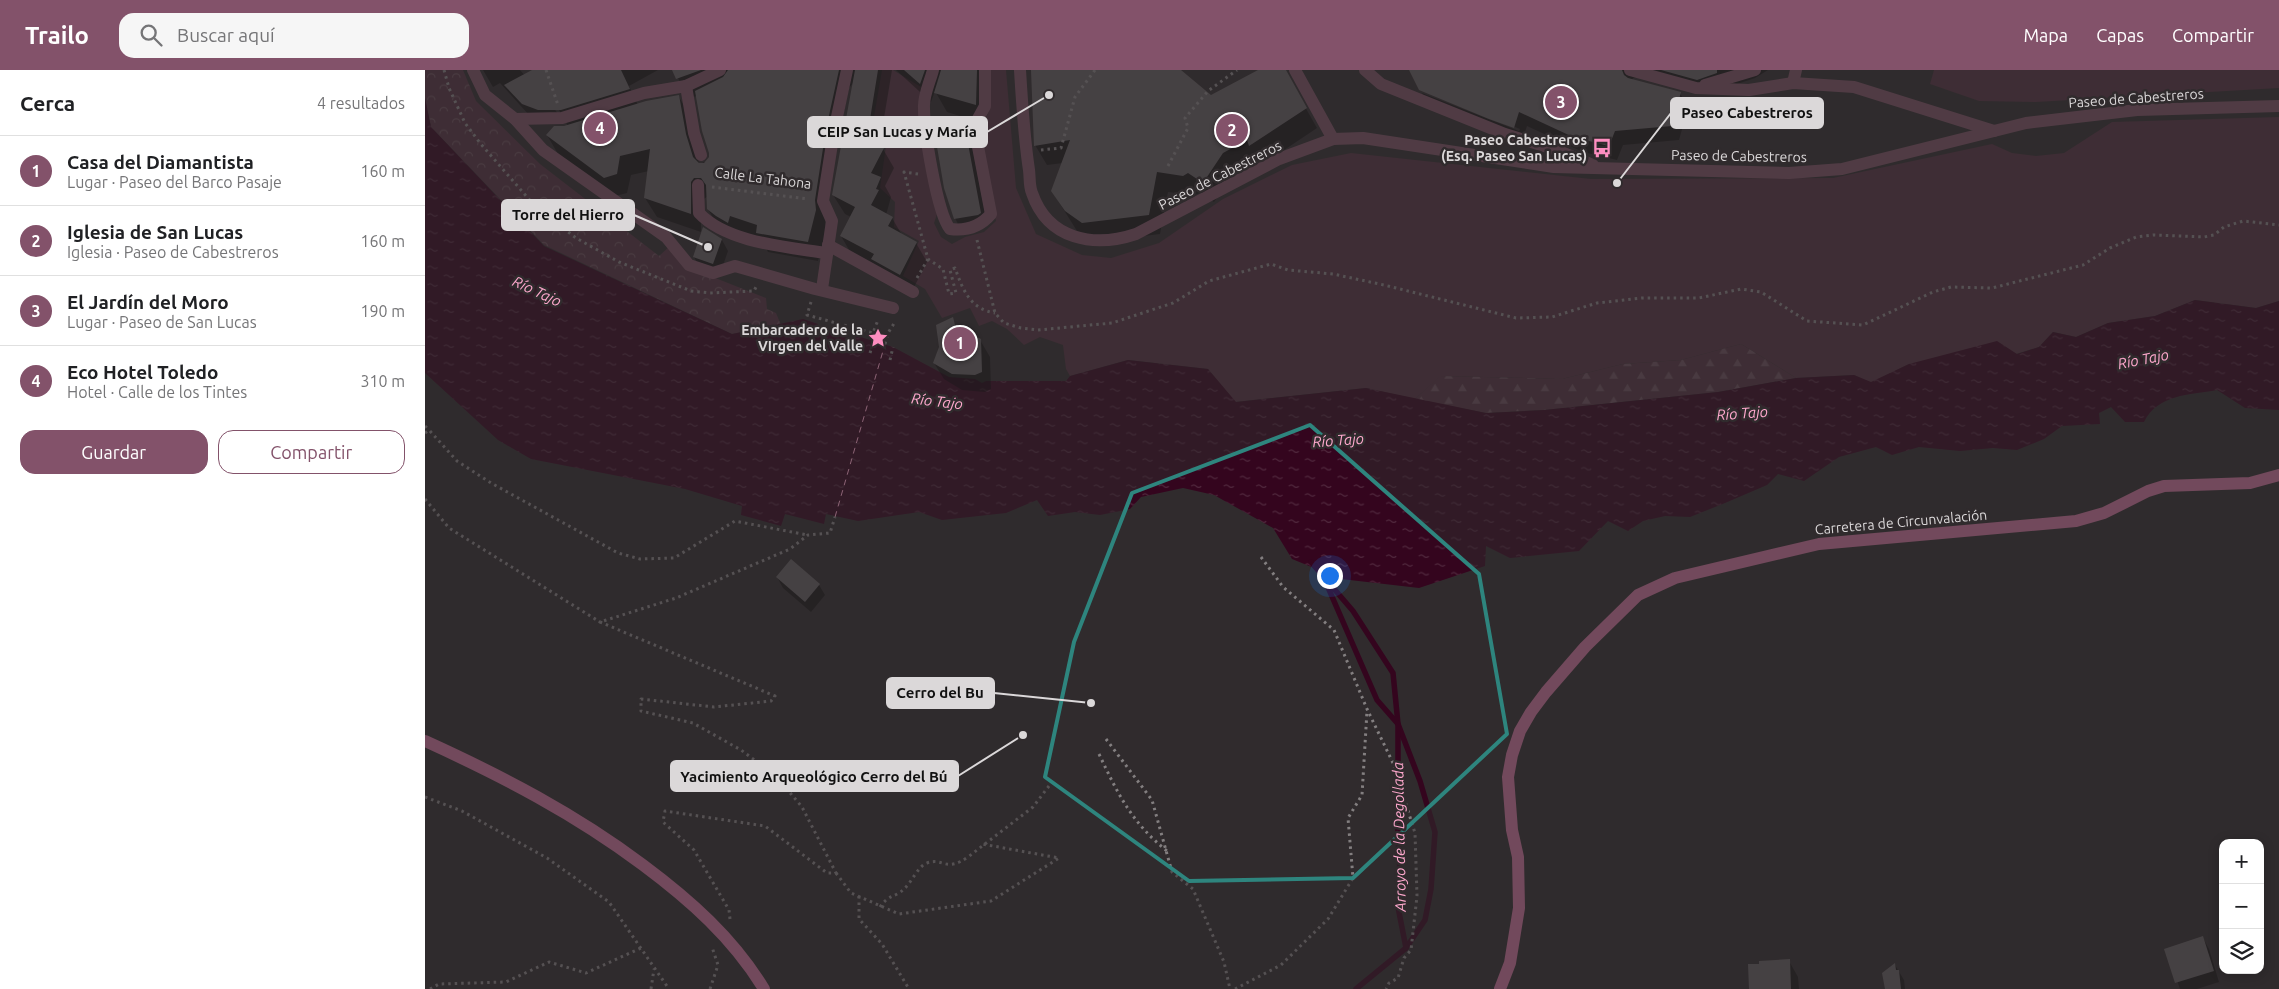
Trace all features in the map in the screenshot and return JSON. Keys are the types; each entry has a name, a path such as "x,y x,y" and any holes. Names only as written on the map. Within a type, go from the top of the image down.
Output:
{"main road":[{"name":"Carretera de Circunvalación","path":"1500,989 1510,963 1519,908 1518,857 1512,830 1508,777 1512,755 1520,731 1546,692 1585,647 1638,595 1675,578 1819,544 2076,521 2104,513 2148,491 2164,486 2250,483 2279,475"},
{"path":"425,741 514,783 579,820 675,888 723,933 764,989"}],"street":[{"path":"473,70 485,95 515,120 543,150 667,237 689,264 713,273 735,266 815,289 822,289 893,308"},
{"path":"515,120 562,118 644,93 686,86 720,70"},
{"path":"822,289 832,221 823,201 834,131 847,70"},
{"path":"933,70 923,106 927,139 946,224 950,229 957,230 983,224 991,214 974,126 985,106 985,70"},
{"name":"Paseo de Cabestreros","path":"1020,70 1031,191 1043,215 1051,224 1071,236 1101,240 1122,239 1137,234 1279,159 1333,139 1363,138 1554,167 1789,173 1842,169 2026,123 2137,110 2279,106"},
{"path":"1295,70 1333,139"},
{"path":"1365,70 1381,84 1505,134 1554,149 1599,168"},
{"path":"1630,70 1696,88 1749,90 1793,83 1854,87 1994,131"},
{"path":"1696,88 1755,70"},
{"path":"1793,83 1796,70"},
{"name":"Calle La Tahona","path":"686,86 694,133 701,155"},
{"path":"698,185 699,213 709,223 759,243 827,249 911,291"}],"path":[{"path":"444,70 449,88 465,123 480,143 534,205 576,238 619,262 691,291 710,294 754,291 765,274"},
{"path":"545,70 562,118"},
{"path":"1026,152 1061,148 1075,97 1095,70"},
{"path":"1168,166 1188,128 1185,118 1208,91 1237,70"},
{"path":"834,131 927,139"},
{"path":"934,176 904,172 928,259 943,269 949,294 955,293 950,270 955,268 964,292 982,311 995,313"},
{"name":"Calle La Tahona","path":"698,185 823,201"},
{"path":"974,227 995,313 1004,324 1029,329 1112,323 1173,303 1209,281 1271,264 1288,270 1333,274 1384,285 1516,318 1552,316 1597,303 1642,298 1699,298 1741,289 1761,292 1807,321 1855,326 1863,325 1933,292 1951,287 1992,288 2083,265 2110,248 2136,237 2153,235 2203,238 2215,235 2224,227 2243,220 2279,225"},
{"path":"911,291 928,259"},
{"path":"807,315 873,333"},
{"path":"885,344 888,332"},
{"path":"871,353 874,341"},
{"path":"890,360 893,347"},
{"path":"425,426 464,465 537,510 618,553 639,559 674,558 735,521 807,535 830,533 835,517"},
{"path":"425,434 429,430"},
{"path":"425,499 449,528 600,622 775,696 771,701 714,707 641,699 641,711 693,723 741,750 776,776 803,807 837,873 851,893 899,914 991,901 1059,858 982,844"},
{"path":"600,622 676,598 790,549 807,535"},
{"path":"1261,558 1283,588 1334,630 1367,709 1393,763 1415,833 1417,896 1411,950 1404,958 1398,978 1389,983 1386,989"},
{"path":"1235,989 1281,965 1328,919 1353,878 1348,818 1362,795 1367,709"},
{"path":"1106,739 1152,800 1172,872 1193,889 1224,962 1230,989"},
{"path":"1099,754 1123,803 1147,836 1167,851"},
{"path":"880,907 887,897 903,890 925,863 934,861 946,866 958,863 1033,807 1049,786"},
{"path":"425,797 462,812 547,858 609,902 669,989"},
{"path":"723,933 731,921 729,910 694,850 663,822 665,811 765,826 827,873 837,873"},
{"path":"859,896 859,919 882,944 909,989"},
{"path":"710,938 718,965 710,989"},
{"path":"430,989 439,984 507,982 549,962 586,973 641,948"},
{"path":"651,989 654,968"}],"highlighted area":[{"path":"1310,425 1479,574 1507,734 1353,878 1189,881 1045,777 1074,642 1132,493"}],"green space":[{"path":"425,70 463,70 476,101 540,164 659,256 670,246 685,266 766,298 767,309 776,313 781,325 732,334 544,245 431,127 425,98"},
{"path":"882,70 893,70 921,87 918,105 937,214 934,223 941,237 952,244 965,237 984,232 996,221 978,138 989,111 989,70 1006,70 1016,188 1036,234 1082,255 1111,258 1159,243 1223,199 1292,165 1351,153 1591,179 1833,178 1992,144 2012,153 2036,156 2064,153 2112,122 2279,117 2279,301 2256,308 2195,300 2155,316 2108,323 2076,337 2053,332 2039,347 2016,354 1909,364 1871,383 1854,375 1796,378 1741,344 1681,360 1623,364 1562,379 1441,376 1415,399 1366,388 1235,402 1208,369 1128,360 1070,376 1066,369 1063,345 1040,337 1024,345 1007,329 992,321 979,326 970,308 942,318 925,289 903,276 919,241 894,227 895,202 880,188 886,146 870,140"},
{"path":"1934,70 2279,70 2279,88 2036,102 1979,101 1930,84"},
{"path":"1741,344 1796,378 1718,392 1544,410 1486,413 1415,399 1440,376 1562,379 1623,364 1681,360"}],"water":[{"name":"Río Tajo","path":"425,98 431,127 544,246 732,334 803,319 818,324 817,327 853,338 854,335 893,347 949,377 975,379 982,383 986,381 1066,381 1070,376 1128,360 1208,369 1236,402 1366,388 1486,413 1544,410 1718,392 1796,378 1854,375 1871,382 1909,364 1997,341 2017,354 2039,347 2053,332 2076,337 2108,323 2155,316 2195,300 2256,308 2279,301 2279,410 2245,408 2217,390 2175,397 2157,406 2144,422 2125,422 2111,407 2099,413 2100,424 2062,426 2044,439 2017,450 1993,448 1960,451 1919,447 1892,455 1876,447 1839,457 1804,481 1778,474 1767,485 1690,517 1665,516 1643,521 1628,531 1608,521 1579,551 1510,558 1486,546 1485,566 1419,588 1341,579 1292,559 1273,528 1214,495 1183,488 1141,497 1130,509 1100,515 1075,512 1048,516 1037,500 1006,513 942,520 919,512 858,521 826,514 824,524 785,514 781,526 741,515 742,506 685,489 531,459 498,440 425,373"}],"building":[{"path":"532,70 621,70 630,89 561,110 538,110 522,104 504,85"},
{"path":"672,70 701,70 676,79"},
{"path":"728,70 839,70 826,129 815,200 816,210 808,242 756,233 757,225 730,216 728,223 716,216 707,209 706,185 701,178 694,178 691,182 691,214 644,198 650,149 620,156 617,174 604,178 546,135 554,126 564,126 646,101 679,95 686,134 693,157 699,163 704,163 709,157 709,153 702,131 695,91 723,77"},
{"path":"855,70 878,70 866,144 884,148 871,173 881,177 876,189 879,190 871,205 893,217 888,226 917,242 900,275 871,259 874,254 840,236 855,207 832,195"},
{"path":"904,70 925,70 920,84"},
{"path":"941,70 977,70 976,105 934,93"},
{"path":"1031,70 1181,70 1211,95 1258,70 1286,70 1307,108 1249,146 1247,140 1223,153 1203,183 1188,173 1183,176 1157,172 1149,215 1082,223 1065,211 1051,191 1070,140 1034,146"},
{"path":"1409,70 1622,70 1628,78 1681,92 1672,126 1615,131 1609,146 1573,137 1519,112 1514,128 1489,119 1419,90"},
{"path":"1661,70 1717,70 1717,73 1697,80"},
{"path":"963,117 981,213 954,219 944,188 933,123"},
{"path":"703,227 722,239 713,264 693,257"},
{"path":"953,317 958,337 967,332 981,339 982,372 975,375 952,374 933,363 939,347 936,325"},
{"path":"791,559 820,584 805,602 776,577"},
{"path":"2203,936 2214,971 2175,983 2164,949"},
{"path":"1790,959 1791,989 1749,989 1748,964 1759,964 1759,961"},
{"path":"1895,963 1896,970 1899,970 1901,989 1885,989 1882,973"}],"waterway":[{"name":"Arroyo de la Degollada","path":"1311,562 1353,611 1393,673 1398,724 1420,781 1435,832 1431,889 1425,920 1406,948 1356,989"},
{"name":"Arroyo de la Degollada","path":"1327,585 1377,700 1398,724 1398,837 1401,889 1398,907 1406,948"}],"ferry route":[{"path":"835,517 885,344"}],"place":[{"name":"CEIP San Lucas y María","path":"1049,95"},
{"name":"El Jardín del Moro","path":"1561,102"},
{"name":"Eco Hotel Toledo","path":"600,128"},
{"name":"Iglesia de San Lucas","path":"1232,130"},
{"name":"Paseo Cabestreros (Esq. Paseo San Lucas)","path":"1602,148"},
{"name":"Paseo Cabestreros","path":"1617,183"},
{"name":"Torre del Hierro","path":"708,247"},
{"name":"Embarcadero de la VIrgen del Valle","path":"878,338"},
{"name":"Casa del Diamantista","path":"960,343"},
{"name":"Cerro del Bu","path":"1091,703"},
{"name":"Yacimiento Arqueológico Cerro del Bú","path":"1023,735"}]}
